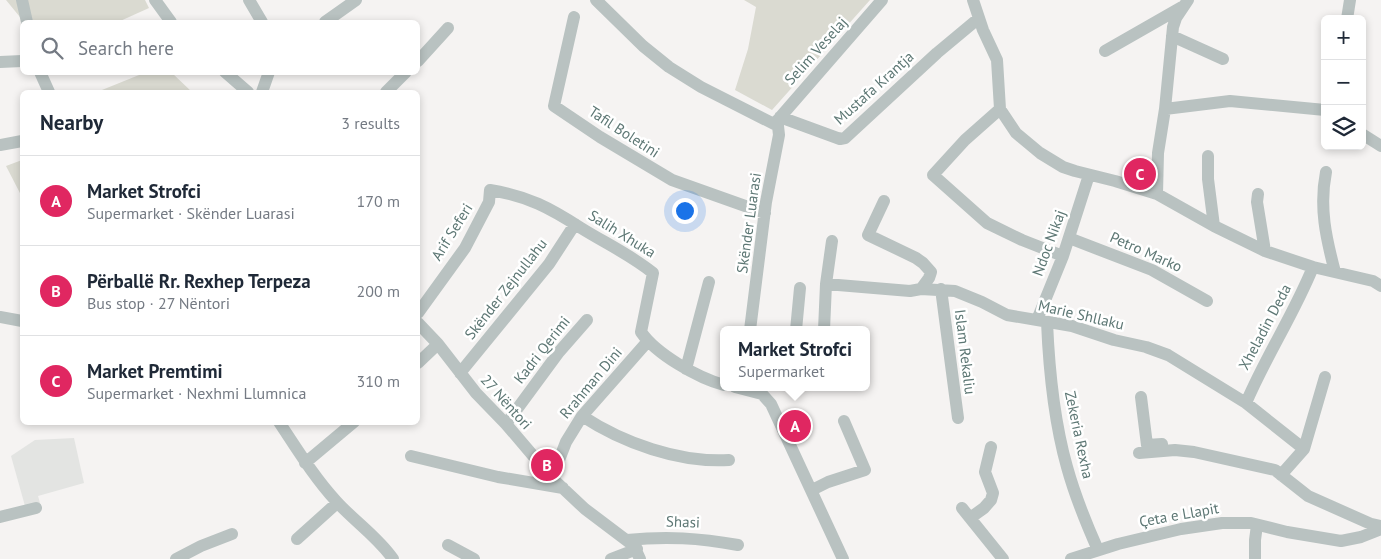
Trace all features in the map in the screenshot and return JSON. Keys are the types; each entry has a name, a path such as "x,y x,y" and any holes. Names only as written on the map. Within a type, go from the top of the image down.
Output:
{"street":[{"path":"22,0 27,20"},
{"path":"155,0 170,20"},
{"path":"249,0 261,20"},
{"path":"328,20 356,0"},
{"path":"596,0 643,46 676,72 701,87 777,120"},
{"name":"Selim Veselaj","path":"777,120 882,0"},
{"path":"973,0 997,60 1000,109 1016,132 1040,153 1063,167 1115,180 1157,194 1214,226 1265,251 1312,267 1373,281 1381,286"},
{"path":"1348,15 1350,0"},
{"path":"1157,194 1156,171 1165,109 1172,36 1176,18 1184,2"},
{"path":"1105,51 1184,2"},
{"name":"Tafil Boletini","path":"574,17 554,106 667,178 765,213"},
{"name":"Mustafa Krantja","path":"777,120 840,139 845,138 900,86 979,18"},
{"path":"420,59 448,28"},
{"path":"1172,36 1223,59"},
{"path":"0,62 20,61"},
{"path":"41,75 48,90"},
{"path":"228,75 246,90"},
{"path":"263,90 268,75"},
{"path":"388,90 403,75"},
{"path":"1165,109 1230,101 1321,110"},
{"path":"1000,109 965,140 933,175 987,223 1022,240 1063,256"},
{"name":"Skënder Luarasi","path":"751,326 765,213 779,135 777,120"},
{"path":"1366,137 1381,146"},
{"path":"0,145 20,141"},
{"path":"1208,156 1208,179 1214,226"},
{"path":"1326,172 1323,188 1323,220 1335,272"},
{"name":"Ndoc Nikaj","path":"1042,321 1089,175"},
{"name":"Salih Xhuka","path":"490,190 512,193 529,199 616,248 653,273 641,332 648,341"},
{"name":"Arif Seferi","path":"420,309 465,248 490,202 490,190"},
{"path":"1258,194 1257,202 1265,251"},
{"path":"884,201 868,235 923,263 931,272 921,289"},
{"name":"Skënder Zejnullahu","path":"460,373 549,264 575,224"},
{"name":"Petro Marko","path":"1069,238 1152,270 1207,301"},
{"path":"824,326 826,284 832,241"},
{"name":"Xheladin Deda","path":"1246,403 1256,379 1302,294 1312,267"},
{"path":"686,369 709,282"},
{"name":"Marie Shllaku","path":"826,284 904,291 921,289 955,291 1007,315 1072,326 1114,340 1158,350 1246,403 1304,449"},
{"path":"796,326 800,288"},
{"name":"Islam Rekaliu","path":"941,289 958,418"},
{"path":"0,317 20,321"},
{"name":"Kadri Qerimi","path":"506,424 559,352 587,320"},
{"name":"Zekeria Rexha","path":"1042,321 1061,443 1073,488 1098,550"},
{"name":"27 Nëntori","path":"420,325 438,344 476,394 506,424 552,478 585,509 627,540 638,554"},
{"path":"648,341 686,369 720,383"},
{"name":"Rrahman Dini","path":"552,478 566,442 582,416 648,341"},
{"path":"420,361 438,344"},
{"path":"1281,475 1304,449 1325,377"},
{"path":"762,391 771,404 843,559"},
{"path":"1141,397 1147,445 1176,444 1198,447 1213,451 1234,461"},
{"path":"582,416 610,433 664,452 694,460 729,460"},
{"path":"812,490 828,482 865,470 844,420"},
{"path":"280,425 337,504 367,531 391,558"},
{"path":"305,462 326,447 351,425"},
{"path":"990,447 985,472 993,493 991,500 984,508 966,513 1003,559"},
{"path":"1139,453 1175,450 1194,452 1275,470 1318,502 1381,528"},
{"path":"411,456 498,477 563,488"},
{"path":"297,539 337,504"},
{"path":"0,517 36,508"},
{"name":"Çeta e Llapit","path":"1071,559 1098,550 1201,525 1244,522 1295,534 1341,541 1361,537 1381,528"},
{"path":"1255,559 1257,524"},
{"path":"176,559 201,546 232,534"},
{"name":"Shasi","path":"627,540 683,537 738,545"},
{"path":"448,545 474,559"},
{"path":"611,559 638,554"}],"shaded area":[{"path":"6,0 145,0 149,8 122,20 22,20"},
{"path":"744,0 870,0 772,110 735,90 748,49 756,7"},
{"path":"139,75 174,75 190,90 102,90"},
{"path":"20,161 20,193 6,166"},
{"path":"74,438 84,483 38,496 40,503 25,506 11,456 35,440"}],"place":[{"name":"Market Premtimi","path":"1140,174"},
{"name":"Market Strofci","path":"795,426"},
{"name":"Përballë Rr. Rexhep Terpeza","path":"547,465"}]}
